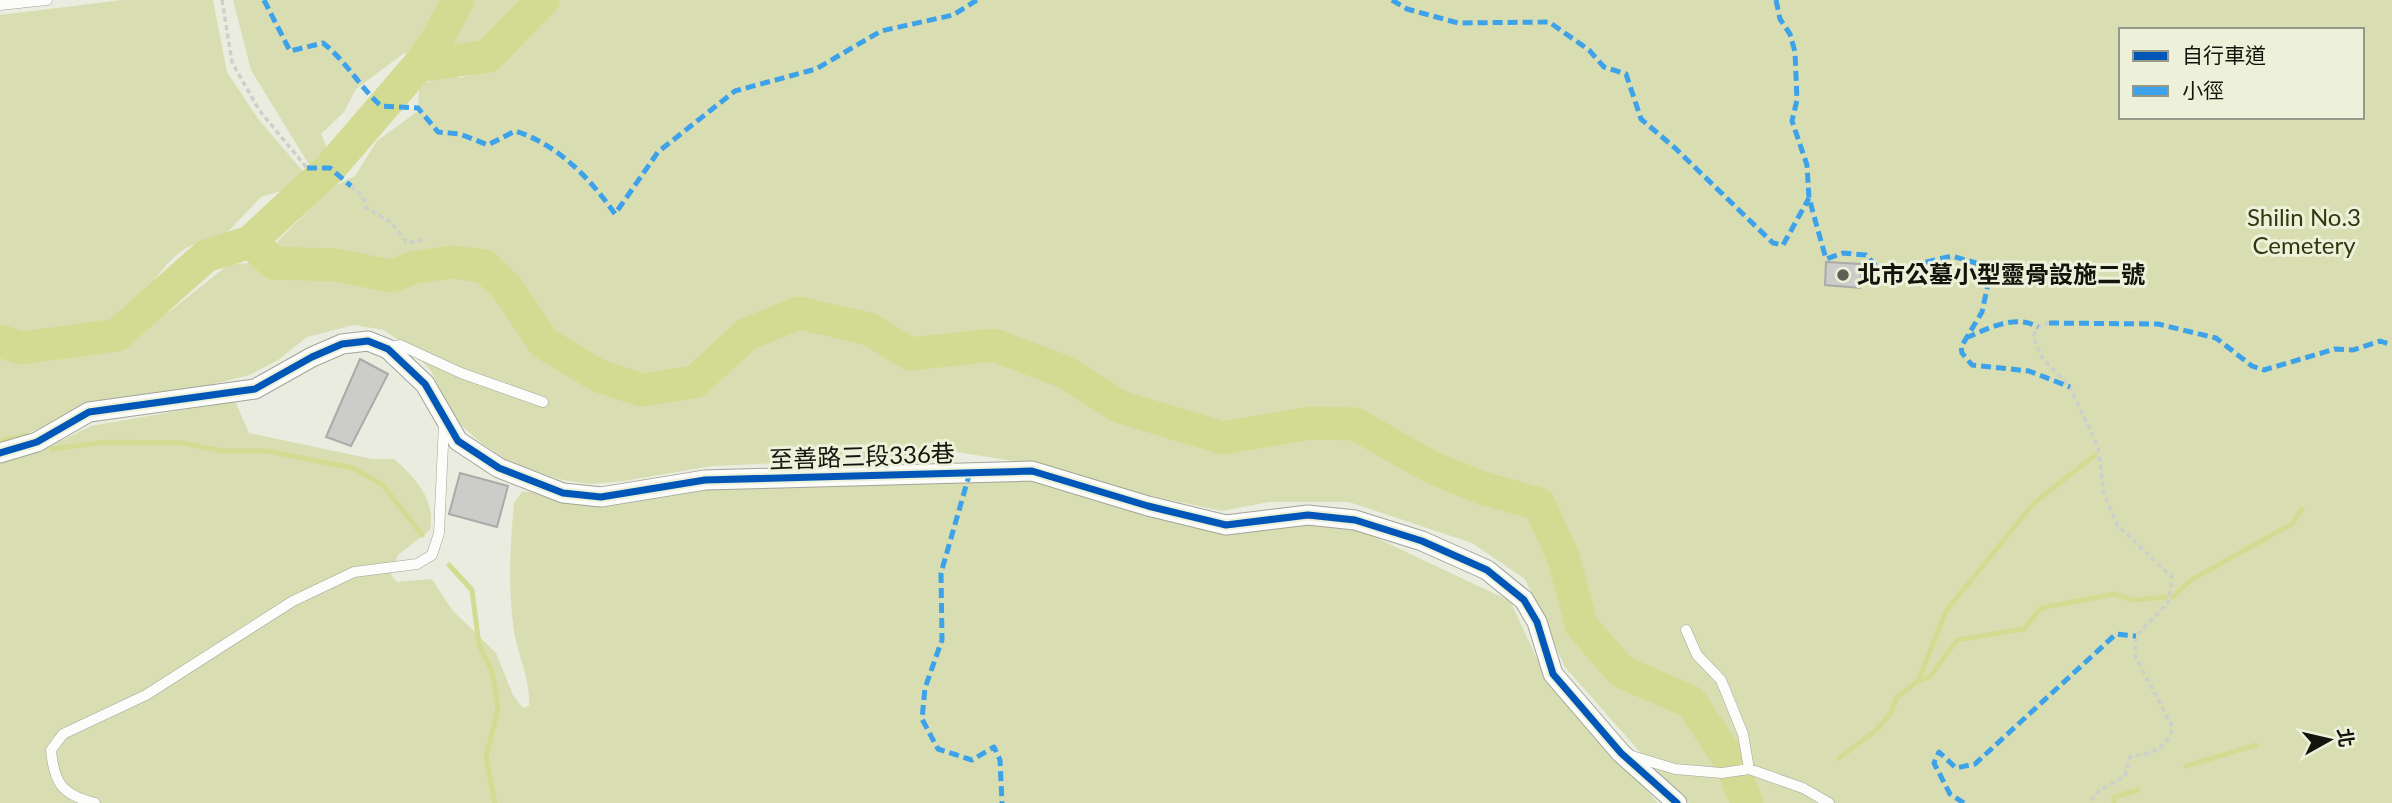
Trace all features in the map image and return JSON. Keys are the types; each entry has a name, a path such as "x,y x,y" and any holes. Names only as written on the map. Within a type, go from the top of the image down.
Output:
{"street":[{"path":"0,453 37,442 89,412 255,389 312,357 342,344 368,341 388,349"},
{"name":"至善路三段336巷","path":"388,349 425,384 457,441 499,468 563,493 601,497 705,480 1032,471 1148,506 1226,525 1308,515 1354,520 1422,541 1487,570 1524,600 1537,622 1553,674 1621,753 1677,803"}],"lane":[{"path":"0,5 47,0"},
{"path":"388,349 400,345 461,373 543,402"},
{"path":"95,803 67,793 53,773 51,750 63,734 146,695 293,601 354,572 417,564 432,555 439,533 445,419"},
{"path":"1686,630 1697,655 1721,680 1743,734 1749,769"},
{"path":"1621,753 1675,769 1722,773 1749,769 1803,788 1829,803"}],"path":[{"path":"222,0 232,62 259,110 307,168"},
{"path":"351,186 363,197 366,208 391,222 406,242 418,242 425,236"},
{"path":"2049,323 2038,327 2033,336 2036,348 2070,387 2098,447 2104,494 2117,525 2172,577 2168,603 2136,636 2135,656 2167,712 2173,728 2167,744 2152,752 2130,757 2125,776 2099,791 2089,803"}],"green space":[{"name":"Shilin No.3 Cemetery","path":"122,0 213,0 227,72 259,120 307,176 298,186 261,197 222,238 194,244 166,265 141,297 169,312 229,264 256,263 313,206 322,192 355,176 377,141 418,111 419,85 454,73 460,78 486,71 490,65 486,55 444,44 422,46 403,54 356,89 344,112 321,134 331,156 316,168 311,168 251,70 233,0 2392,0 2392,803 1689,803 1669,785 1565,667 1525,579 1472,543 1349,502 1269,502 1222,511 1146,495 1039,465 957,452 898,458 712,466 590,484 558,479 507,461 479,441 454,419 431,371 409,348 384,330 354,325 307,337 278,360 249,375 167,396 81,405 50,426 0,441 0,15"},
{"path":"235,401 249,433 372,459 394,459 409,473 427,499 430,530 398,555 391,575 397,582 432,579 452,610 496,653 513,695 523,708 529,706 529,697 514,632 510,583 514,503 522,492 1033,480 1223,534 1306,523 1351,526 1510,601 1545,676 1658,803 0,803 0,459 40,451 91,426"}],"building":[{"name":"北市公墓小型靈骨設施二號","path":"1826,262 1862,264 1860,288 1825,285"},
{"path":"360,359 388,374 351,446 326,437"},
{"path":"460,473 508,486 497,527 449,514"}],"waterway":[{"path":"418,66 436,42 458,0"},
{"path":"0,341 22,348 117,335 206,256 250,242 330,168 418,66 488,56 543,0"},
{"path":"250,242 274,263 336,265 391,276 416,267 451,262 484,266 507,288 544,343 599,376 641,390 695,382 747,334 799,313 869,329 910,354 994,345 1065,372 1120,407 1223,438 1312,423 1355,424 1433,468 1482,488 1539,504 1564,559 1581,625 1622,672 1691,702 1730,761 1747,803"},
{"path":"0,441 28,435"},
{"path":"52,449 106,442 182,443 223,451 267,451 353,468 383,485 422,535"},
{"path":"1839,758 1876,730 1891,713 1896,698 1918,681 1946,611 2033,504 2095,455"},
{"path":"2173,597 2191,580 2292,524 2302,509"},
{"path":"449,565 472,590 479,645 492,671 498,708 486,758 495,803"},
{"path":"1919,681 1930,677 1957,640 2024,629 2041,608 2114,594 2134,600 2166,597"},
{"path":"2186,766 2256,745"},
{"path":"1730,761 1739,760"},
{"path":"2114,803 2114,797 2138,790"}],"marked path":[{"path":"264,0 290,51 323,43 381,106 418,108 438,132 460,134 488,145 515,131 545,144 583,175 615,214 658,152 735,91 816,69 881,31 953,15 977,0"},
{"path":"1392,0 1407,9 1458,23 1549,22 1589,50 1604,67 1626,74 1641,119 1675,148 1773,243 1783,245 1809,198"},
{"path":"1776,0 1780,19 1790,34 1795,52 1797,100 1792,121 1807,165 1809,198 1826,259 1843,253 1866,255 1875,265 1897,269 1952,256 1976,263 1990,275 1982,312 1961,347 1962,353 1972,365 2029,371 2070,387"},
{"path":"307,168 330,168 351,186"},
{"path":"1966,338 2011,322 2029,323 2038,327"},
{"path":"2049,323 2158,324 2216,338 2252,366 2264,370 2335,349 2353,350 2380,341 2392,345"},
{"path":"970,472 941,573 942,640 925,688 922,719 938,749 972,760 994,747 1000,760 1002,803"},
{"path":"1964,803 1950,794 1934,763 1939,752 1956,768 1975,764 2116,634 2136,636"}],"cycle path":[{"path":"0,453 37,442 89,412 255,389 312,357 342,344 368,341 388,349 425,384 458,441 499,468 563,493 601,497 705,480 1032,471 1148,506 1226,525 1308,515 1355,520 1422,541 1487,570 1524,600 1537,622 1553,674 1621,753 1677,803"}],"place":[{"name":"北市公墓小型靈骨設施二號","path":"1843,275"}]}
